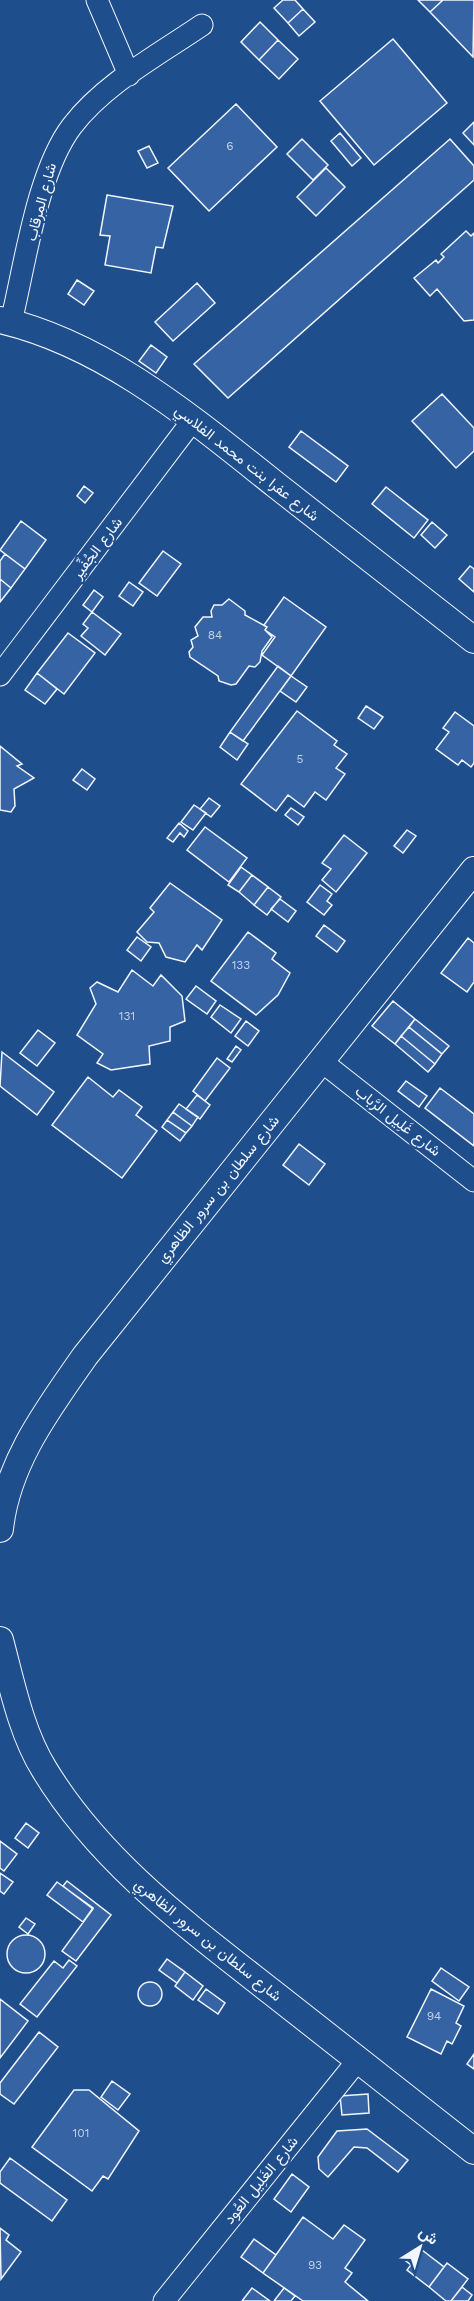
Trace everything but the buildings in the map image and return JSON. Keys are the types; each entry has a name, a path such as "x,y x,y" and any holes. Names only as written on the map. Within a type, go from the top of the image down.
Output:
{"street":[{"path":"97,0 129,75"},
{"name":"شارع المِرقاب","path":"5,321 51,162 61,143 79,118 129,75 202,25"},
{"name":"شارع عفرا بنت محمد الفلاسي","path":"5,321 62,342 136,379 193,420 474,640"},
{"name":"شارع الجُفِّير","path":"0,675 193,420"},
{"name":"شارع سلطان بن سرور الظاهري","path":"0,1529 2,1512 22,1453 47,1411 85,1356 474,870"},
{"name":"شارع غَلِيل الرَّباب","path":"321,1061 474,1181"},
{"name":"شارع سلطان بن سرور الظاهري","path":"0,1640 16,1701 43,1768 89,1830 130,1876 180,1920 474,2151"},
{"name":"شارع الغَلِيل العُود","path":"164,2301 358,2060"}]}
